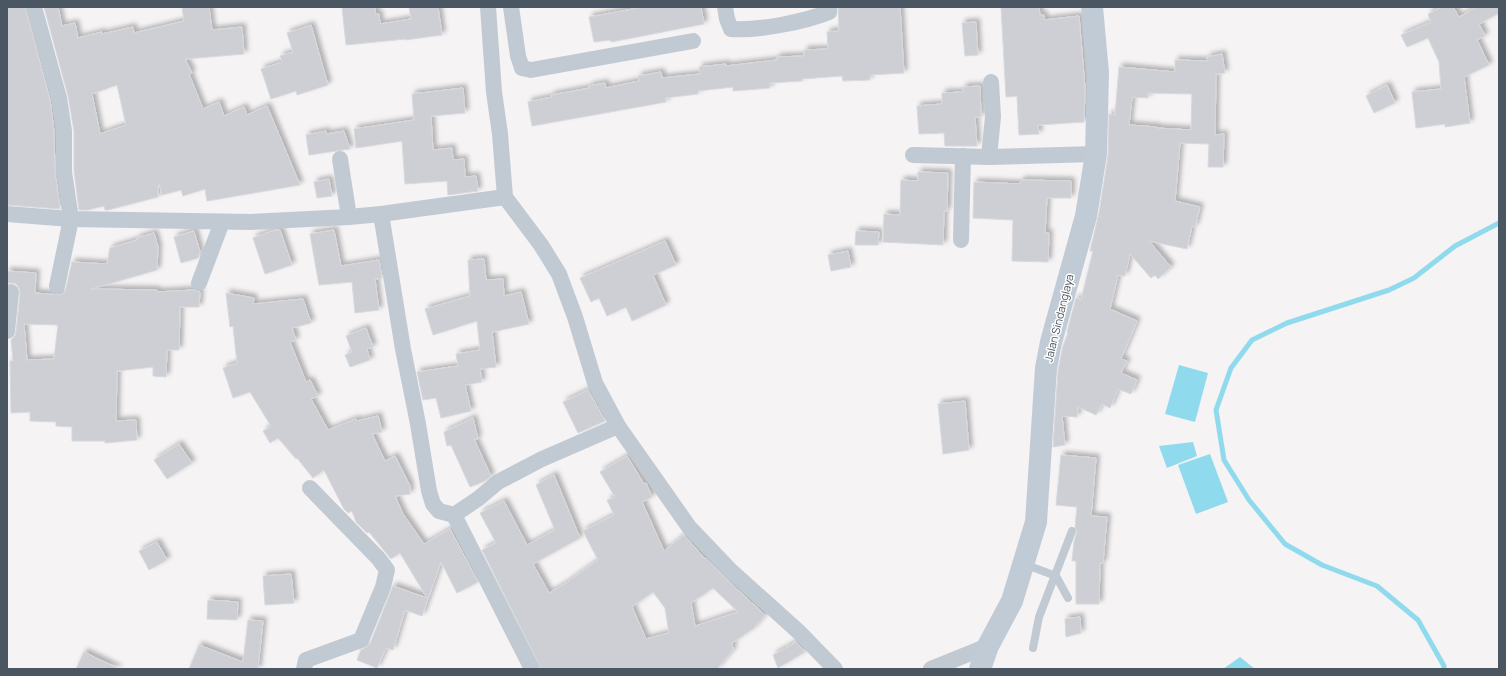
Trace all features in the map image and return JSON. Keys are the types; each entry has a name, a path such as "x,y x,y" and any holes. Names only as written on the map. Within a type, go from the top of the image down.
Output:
{"street":[{"path":"34,7 62,115 64,172 71,219 57,286"},
{"path":"488,7 494,92 500,134 505,196 541,245 559,274 575,317 595,383 618,426 690,527 730,571 800,633 835,669"},
{"path":"511,7 518,56 522,68 531,70 693,41"},
{"path":"725,7 727,19 731,29 746,30 813,18 829,12 829,7"},
{"name":"Jalan Sindanglaya","path":"980,669 988,646 1012,601 1036,522 1046,368 1051,342 1086,216 1096,154 1098,73 1092,7"},
{"path":"989,157 993,117 991,82"},
{"path":"913,155 989,157 1096,154"},
{"path":"961,240 963,156"},
{"path":"340,158 349,217"},
{"path":"7,214 71,219 222,222 349,217 381,214 505,196"},
{"path":"381,214 403,349 418,424 428,491 433,504 438,511 454,515 479,498 498,482 542,459 618,426"},
{"path":"199,283 222,222"},
{"path":"7,331 11,292"},
{"path":"304,669 306,660 361,640 383,588 387,570 379,559 310,488"},
{"path":"454,515 532,669"},
{"path":"931,669 988,646"}],"lane":[{"path":"1033,648 1039,617 1072,531"},
{"path":"1024,564 1056,576 1068,598"}],"water":[{"path":"1179,365 1208,373 1195,422 1165,414"},
{"path":"1193,442 1197,456 1167,468 1159,446"},
{"path":"1210,454 1228,502 1196,514 1178,465"},
{"path":"1240,657 1255,669 1223,669"}],"building":[{"path":"7,7 25,7 50,100 54,132 55,173 60,209 7,205"},
{"path":"44,7 58,7 62,26 75,23 78,38 133,27 134,33 184,21 182,7 209,7 212,30 242,27 244,54 185,59 192,73 189,74 203,109 219,102 224,116 244,107 247,115 267,106 300,185 207,201 205,189 183,196 181,190 162,195 159,184 158,197 108,210 105,210 104,206 88,210 79,210 74,171 74,131 68,96","holes":["117,85 126,125 100,134 92,94"]},
{"path":"342,7 375,7 375,14 379,14 380,24 411,19 409,7 438,7 442,35 346,45"},
{"path":"644,7 701,7 704,24 611,42 610,40 594,42 589,17"},
{"path":"838,7 900,7 904,73 870,75 870,80 843,81 842,76 770,83 770,88 733,91 733,87 698,91 698,94 665,98 666,102 532,126 528,102 552,97 551,95 590,88 589,86 605,83 606,88 639,81 638,76 661,72 662,78 700,74 699,67 726,64 726,66 777,60 777,57 804,56 804,50 828,49 827,32 839,31"},
{"path":"1001,7 1039,7 1040,15 1044,15 1044,20 1079,16 1085,88 1084,122 1038,125 1039,134 1019,135 1017,96 1006,97"},
{"path":"1442,7 1453,7 1459,17 1477,7 1499,7 1499,13 1479,24 1485,36 1477,40 1489,65 1464,77 1470,123 1445,127 1445,124 1416,128 1412,92 1441,89 1439,62 1428,38 1407,47 1401,35 1431,22 1428,14"},
{"path":"976,22 978,55 965,56 962,23"},
{"path":"311,25 328,85 297,95 296,91 271,99 261,69 282,62 280,56 293,52 287,33"},
{"path":"1222,54 1225,73 1216,74 1215,135 1224,134 1223,167 1208,167 1209,144 1180,143 1175,201 1200,207 1195,227 1192,226 1187,249 1149,241 1171,267 1158,279 1155,275 1151,278 1130,254 1125,276 1118,275 1110,309 1137,321 1121,359 1127,361 1121,373 1137,380 1131,394 1118,389 1110,408 1102,404 1096,415 1078,407 1077,417 1062,416 1065,445 1053,447 1058,370 1076,298 1081,300 1093,251 1090,251 1099,213 1108,156 1109,114 1115,115 1119,67 1175,72 1175,60 1208,61 1207,57","holes":["1148,93 1192,94 1191,130 1129,125 1132,97 1148,98"]},
{"path":"1387,85 1395,103 1374,113 1366,96"},
{"path":"980,86 981,117 975,117 977,146 945,146 944,133 919,134 917,106 942,104 942,93 963,92 963,87"},
{"path":"463,88 465,113 431,116 433,150 452,148 453,160 464,159 465,177 476,176 478,191 448,195 447,181 405,184 402,141 356,148 354,129 414,120 412,94"},
{"path":"326,131 326,134 344,131 350,149 309,155 306,135"},
{"path":"918,172 948,173 947,211 944,211 943,245 883,242 884,214 900,215 901,180 918,181"},
{"path":"329,179 332,196 317,198 314,182"},
{"path":"1021,180 1071,181 1071,198 1047,198 1045,233 1049,233 1048,262 1012,261 1013,220 973,218 974,182 1020,184"},
{"path":"275,230 280,230 292,265 265,274 253,238"},
{"path":"334,230 341,266 379,260 382,278 375,279 379,310 355,313 352,282 319,285 310,234"},
{"path":"194,231 200,252 198,258 181,263 174,237"},
{"path":"856,231 879,232 878,245 855,245"},
{"path":"154,233 158,247 157,270 91,289 157,290 157,292 194,290 200,292 199,307 180,307 179,350 167,350 166,377 153,376 153,367 117,371 116,421 136,420 137,440 105,443 105,441 72,441 72,427 56,426 56,422 30,421 30,412 11,413 10,361 13,361 11,340 15,336 16,332 20,293 16,284 7,283 7,271 36,273 35,293 60,295 64,293 66,288 72,262 107,264 110,248 137,240 137,238","holes":["24,324 58,325 54,359 27,360"]},
{"path":"665,241 676,265 653,275 666,305 632,321 626,307 607,316 599,298 591,302 580,278"},
{"path":"848,251 851,267 831,271 828,255"},
{"path":"484,259 486,280 503,279 504,296 521,292 529,324 492,332 496,367 480,369 482,382 465,385 471,411 441,418 436,398 423,400 417,372 458,366 456,354 480,350 477,321 433,335 425,309 470,296 468,260"},
{"path":"226,293 254,298 253,304 303,299 311,323 292,328 296,340 290,342 306,382 310,380 318,396 311,399 328,430 356,419 357,421 378,416 382,432 372,434 385,461 395,456 410,486 410,494 395,496 403,514 424,544 450,529 478,582 457,593 441,562 422,616 405,610 393,650 386,648 377,668 357,660 361,650 370,644 393,586 427,598 400,553 391,559 369,532 367,533 356,522 352,511 348,513 344,509 324,470 313,478 278,438 270,443 263,431 271,426 250,392 233,398 223,368 237,363 233,326 230,327"},
{"path":"366,328 373,347 367,349 370,360 350,367 345,355 352,352 346,336"},
{"path":"588,390 605,421 578,433 563,402"},
{"path":"965,401 969,450 943,454 938,404"},
{"path":"473,418 478,439 474,439 491,476 485,481 470,487 451,445 447,446 444,432"},
{"path":"179,444 192,463 167,479 154,460"},
{"path":"1061,455 1096,458 1091,516 1107,517 1103,563 1100,563 1099,604 1076,604 1076,561 1072,561 1077,531 1075,527 1077,507 1056,505"},
{"path":"627,456 644,484 646,483 652,497 642,502 664,551 684,535 705,559 706,558 765,615 753,629 732,643 733,650 717,669 541,669 482,550 496,543 480,513 504,501 527,545 555,530 536,485 554,475 580,538 533,564 549,593 598,560 583,531 614,515 607,500 615,497 600,472","holes":["713,588 738,612 695,626 691,603","653,592 665,608 669,633 646,639 632,607"]},
{"path":"157,542 167,560 149,570 139,551"},
{"path":"291,574 294,603 265,605 263,576"},
{"path":"208,600 238,602 237,620 207,619"},
{"path":"1080,617 1081,633 1066,637 1065,619"},
{"path":"248,620 263,621 259,669 189,669 199,645 243,662"},
{"path":"796,642 805,652 778,668 773,655"},
{"path":"84,652 119,669 76,669"}],"waterway":[{"path":"1444,669 1444,666 1418,620 1377,586 1322,565 1285,544 1249,500 1224,460 1216,410 1231,368 1252,340 1287,323 1389,290 1414,278 1455,246 1499,223"}]}
